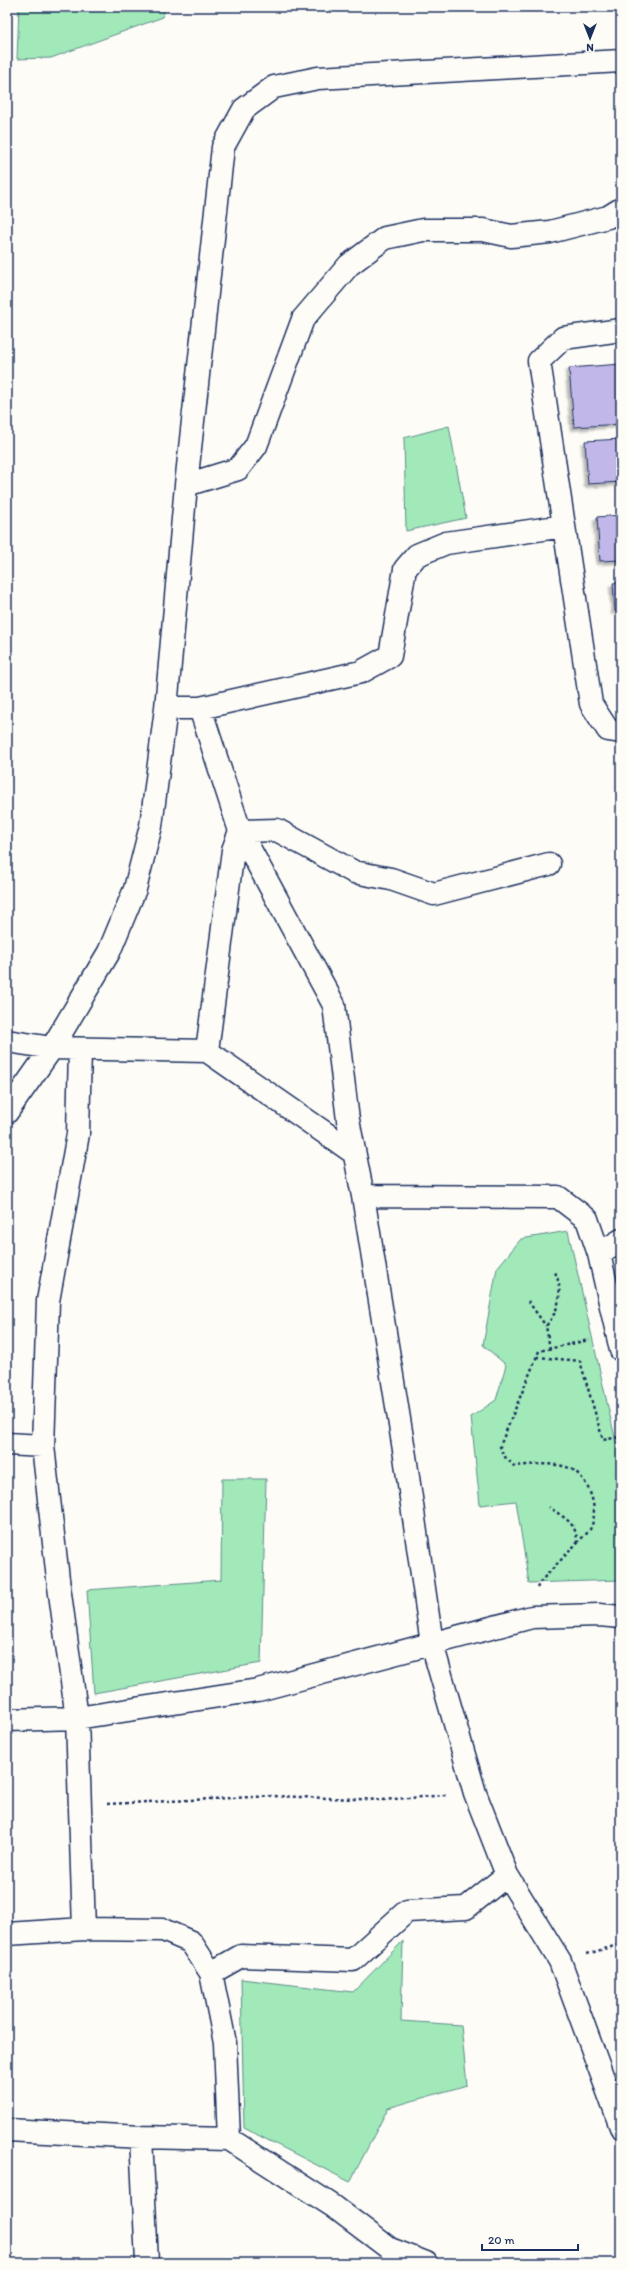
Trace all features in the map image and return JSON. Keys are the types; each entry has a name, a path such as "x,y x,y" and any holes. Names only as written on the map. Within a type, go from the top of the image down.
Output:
{"street":[{"path":"7,1112 52,1048 108,952 135,889 152,826 166,708 186,485 223,146 244,109 274,87 318,78 621,61"},
{"path":"186,485 238,469 256,446 303,319 349,265 385,238 423,230 483,230 511,236 550,232 608,218 621,209"},
{"path":"621,330 563,338 539,361 591,704 608,730 621,732"},
{"path":"166,708 200,708 361,672 390,656 405,569 417,555 446,543 564,526"},
{"path":"200,708 240,831 334,1005 348,1120 363,1196 405,1456 432,1644 475,1793 507,1875 560,1961 621,2127"},
{"path":"240,831 277,830 354,872 391,879 434,894 549,864"},
{"path":"207,1051 234,850 240,831"},
{"path":"7,1040 52,1048 207,1051 354,1153"},
{"path":"80,1049 78,1134 48,1301 43,1446 76,1718 84,1929"},
{"path":"363,1196 558,1197 587,1220 599,1254 621,1350"},
{"path":"599,1254 621,1240"},
{"path":"7,1444 43,1446"},
{"path":"7,1720 76,1718 258,1690 532,1617 599,1615 621,1617"},
{"path":"211,1974 241,1956 353,1960 407,1911 466,1908 507,1875"},
{"path":"7,1934 84,1929 163,1930 191,1942 211,1974 225,2043 229,2139"},
{"path":"7,2130 141,2137 229,2139 333,2206 390,2249 426,2263"},
{"path":"141,2137 148,2263"}],"path":[{"path":"546,1326 554,1316 561,1292 554,1270"},
{"path":"528,1300 546,1326 550,1348"},
{"path":"540,1582 592,1527 594,1504 587,1483 568,1467 543,1465 514,1466 503,1455 500,1446 539,1351 589,1340"},
{"path":"537,1356 580,1361 603,1440 619,1436"},
{"path":"549,1507 573,1524 577,1531 577,1543"},
{"path":"79,1806 273,1796 383,1800 475,1793"},
{"path":"560,1961 621,1944"}],"green space":[{"path":"19,7 165,7 163,17 51,58 17,59"},
{"path":"449,426 466,518 406,531 404,438"},
{"path":"568,1231 621,1464 621,1580 529,1583 516,1501 480,1505 471,1417 496,1400 506,1365 483,1345 497,1268 521,1239"},
{"path":"222,1479 266,1479 261,1663 94,1693 87,1590 221,1580"},
{"path":"403,1941 401,2021 461,2025 467,2085 388,2108 350,2182 244,2128 241,1979 353,1992"}],"building":[{"path":"621,364 621,424 574,427 569,368"},
{"path":"621,439 621,482 588,484 585,441"},
{"path":"621,515 621,560 600,561 597,517"},
{"path":"621,582 621,610 615,611 613,583"}]}
